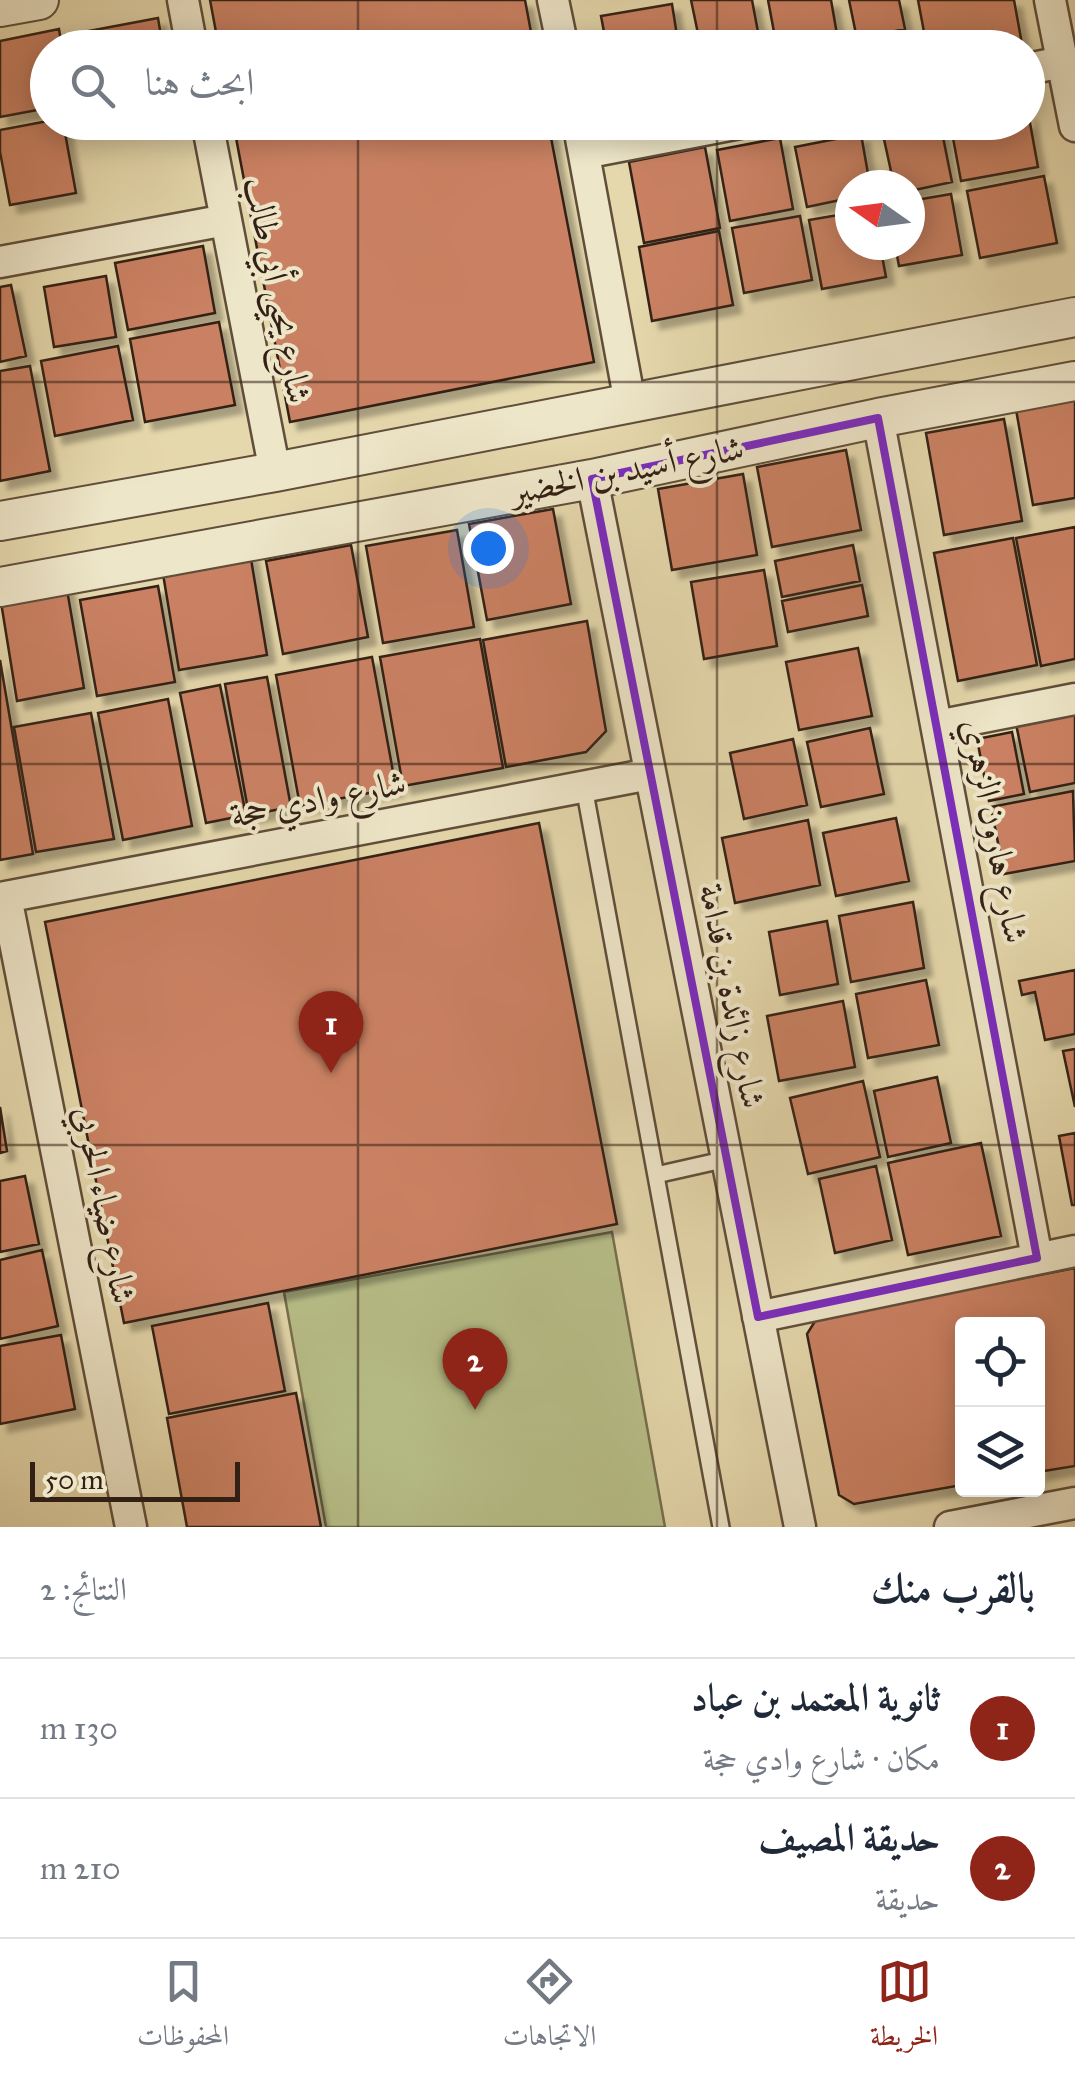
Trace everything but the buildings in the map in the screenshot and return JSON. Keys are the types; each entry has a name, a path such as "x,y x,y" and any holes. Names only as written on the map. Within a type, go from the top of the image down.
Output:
{"street":[{"path":"0,7 39,0"},
{"path":"183,0 189,30"},
{"path":"553,0 559,30"},
{"path":"1050,0 1075,126"},
{"path":"1045,66 1062,62"},
{"name":"شارع يحيى أبي طالب","path":"210,140 275,472"},
{"path":"581,140 630,403"},
{"path":"584,153 652,140"},
{"path":"0,262 226,220"},
{"name":"شارع أسيد بن الخضير","path":"0,521 275,472 1075,317"},
{"name":"شارع أسيد بن الخضير","path":"0,586 592,480 878,418 1075,382"},
{"name":"شارع هارون الزهري","path":"878,418 1037,1258"},
{"name":"شارع زائدة بن قدامة","path":"592,480 800,1527"},
{"path":"937,726 1075,699"},
{"name":"شارع وادي حجة","path":"3,898 650,774"},
{"name":"شارع ضياء الحربي","path":"3,898 131,1527"},
{"path":"758,1317 1075,1251"},
{"path":"950,1527 1075,1503"}],"lane":[{"path":"584,787 721,1527"},
{"path":"656,1175 727,1159"}],"highlighted area":[{"path":"878,418 1037,1258 758,1317 592,479"}],"green space":[{"path":"612,1232 665,1527 326,1527 284,1292"}],"place":[{"name":"ثانوية المعتمد بن عباد","path":"331,1073"},
{"name":"حديقة المصيف","path":"475,1410"}]}
